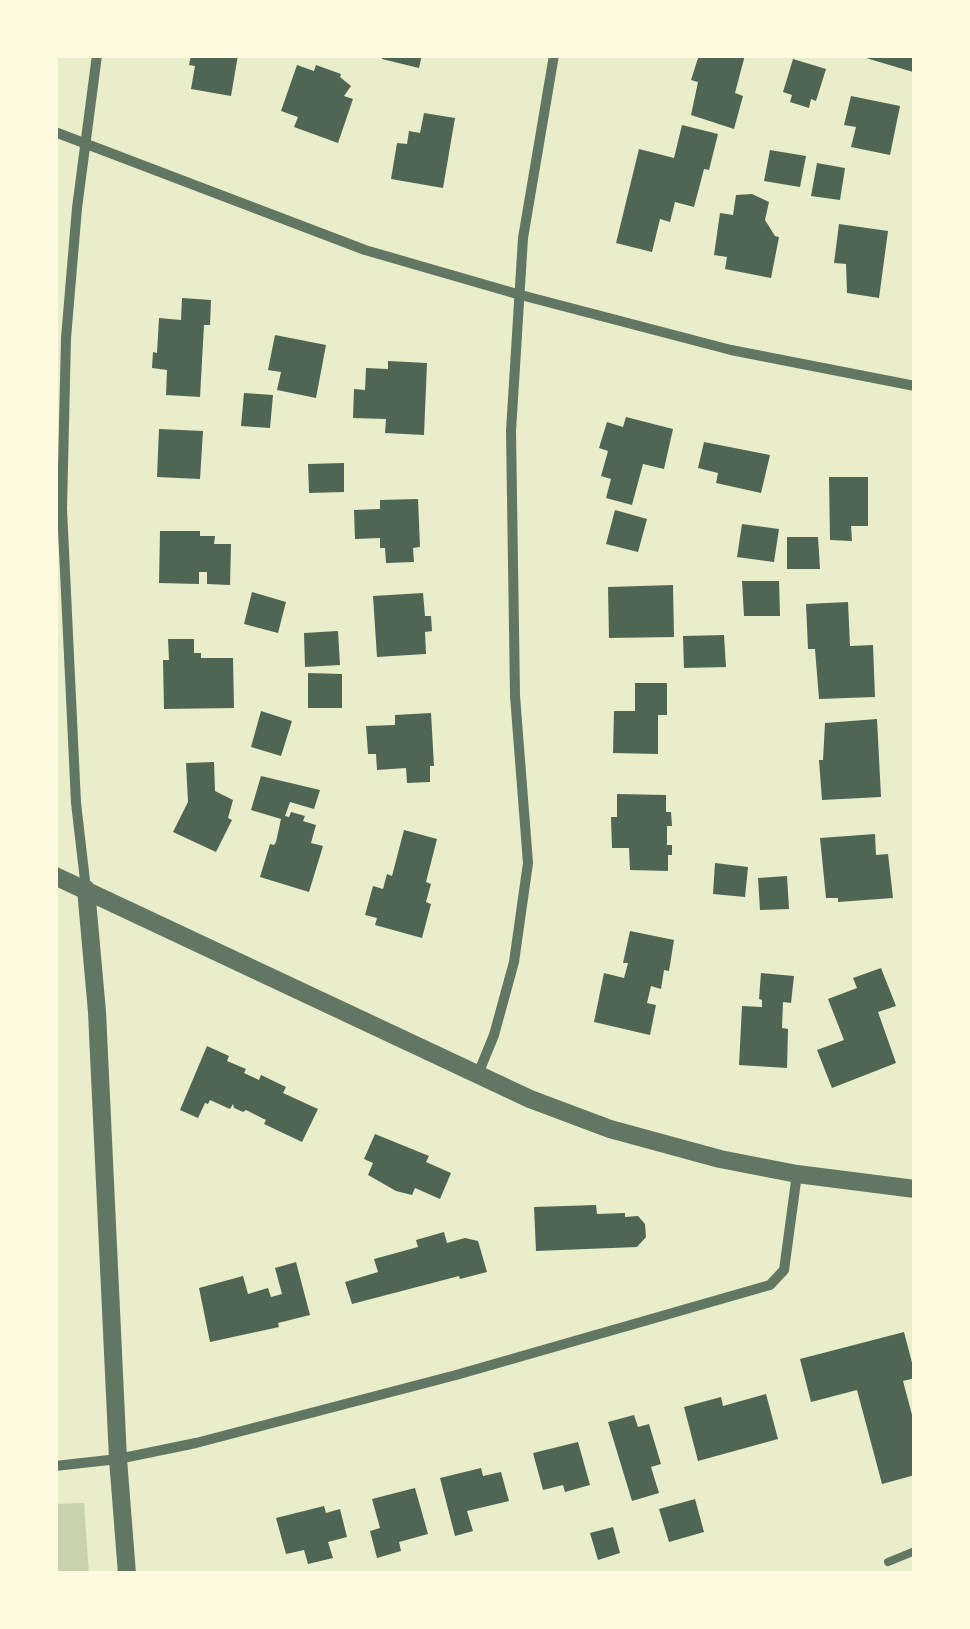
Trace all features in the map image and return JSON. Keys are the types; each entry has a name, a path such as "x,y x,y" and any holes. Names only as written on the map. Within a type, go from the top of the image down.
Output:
{"street":[{"path":"97,55 84,144 66,338 62,509 76,802 98,1030 127,1574"},
{"path":"478,1074 494,1035 514,962 528,863 515,696 510,537 517,294 554,55"},
{"path":"55,132 365,250 731,350 915,386"},
{"path":"55,876 530,1098 610,1129 720,1159 797,1174 915,1189"},
{"path":"55,1466 118,1460 196,1443 456,1375 770,1285 784,1270 797,1174"}],"lane":[{"path":"888,1562 915,1551"}],"green space":[{"path":"84,1503 89,1574 55,1574 55,1504"}],"building":[{"path":"191,55 238,55 231,96 191,89 195,66 189,65"},
{"path":"383,55 422,55 419,68 382,59"},
{"path":"699,55 745,55 735,93 743,96 734,129 691,115 698,82 691,80"},
{"path":"856,55 915,55 915,65 913,72"},
{"path":"793,59 826,69 816,101 811,99 809,108 790,102 792,95 783,92"},
{"path":"297,65 314,71 316,65 341,74 351,86 344,96 353,99 338,143 294,127 298,117 281,111"},
{"path":"851,96 900,106 890,155 851,147 856,127 844,125"},
{"path":"424,113 455,118 443,188 391,179 397,143 407,144 409,131 420,133"},
{"path":"682,125 718,134 694,207 675,202 670,222 660,219 652,252 616,243 639,149 674,158"},
{"path":"770,150 806,156 800,187 764,181"},
{"path":"817,163 845,168 840,200 811,196"},
{"path":"752,194 769,202 765,220 779,237 771,278 725,269 727,257 714,255 720,213 733,215 736,195"},
{"path":"839,224 888,231 879,298 847,293 846,264 834,263"},
{"path":"182,298 211,300 210,325 204,325 200,397 166,395 167,370 152,368 159,318 181,320"},
{"path":"275,335 326,345 316,398 277,390 281,372 268,370"},
{"path":"388,361 427,363 424,435 385,433 386,419 353,418 354,389 365,390 366,368 388,369"},
{"path":"244,393 273,395 270,428 241,426"},
{"path":"626,417 673,429 664,469 643,464 632,505 606,498 611,479 601,476 608,451 599,448 607,422 623,427"},
{"path":"159,429 203,431 200,479 157,477"},
{"path":"704,442 770,455 761,493 716,483 718,473 698,468"},
{"path":"344,463 344,492 309,493 308,464"},
{"path":"829,477 868,477 868,526 851,526 852,541 830,540"},
{"path":"418,499 420,547 413,548 414,562 386,563 380,538 355,539 354,510 380,509 380,500"},
{"path":"615,510 647,519 638,552 606,544"},
{"path":"742,524 779,529 774,562 737,557"},
{"path":"160,531 200,531 200,536 215,536 214,544 231,544 230,585 207,584 207,572 199,572 199,584 159,583"},
{"path":"787,537 818,537 820,569 787,569"},
{"path":"742,581 779,581 780,616 744,616"},
{"path":"673,585 674,637 609,638 608,587"},
{"path":"252,592 286,602 278,633 244,624"},
{"path":"423,593 425,616 431,616 432,631 425,632 426,654 377,657 373,596"},
{"path":"848,602 850,646 873,645 875,697 819,699 815,649 808,649 806,604"},
{"path":"338,631 340,665 305,667 304,633"},
{"path":"724,635 726,667 684,668 683,636"},
{"path":"168,639 194,639 194,653 201,653 201,658 233,658 234,708 164,709 163,660 169,660"},
{"path":"308,673 342,674 342,708 308,708"},
{"path":"635,683 667,683 667,715 658,715 658,754 613,753 614,711 635,711"},
{"path":"261,711 292,721 281,756 251,747"},
{"path":"431,713 434,766 430,766 430,782 407,783 406,768 377,770 376,754 368,754 366,726 395,725 395,715"},
{"path":"877,719 881,797 822,800 819,760 823,760 825,723"},
{"path":"214,762 215,791 233,800 228,818 232,820 216,852 173,832 188,802 186,763"},
{"path":"261,776 320,790 314,809 290,802 285,816 289,817 291,812 305,816 303,821 316,825 311,843 323,846 309,892 260,877 270,844 276,842 281,819 251,810"},
{"path":"617,794 666,795 666,812 671,812 672,826 667,826 667,845 672,845 668,871 630,870 629,848 612,848 611,817 617,817"},
{"path":"404,830 437,839 426,882 431,884 426,902 431,904 422,938 375,925 377,918 365,915 373,886 383,889 387,874 392,876"},
{"path":"875,834 876,855 888,854 893,898 838,902 838,898 826,898 820,838"},
{"path":"715,863 748,867 745,897 713,894"},
{"path":"787,876 789,909 760,910 758,878"},
{"path":"630,931 674,940 669,971 664,970 661,989 651,986 647,1003 656,1005 650,1035 594,1022 604,973 624,978"},
{"path":"881,968 896,1006 878,1012 896,1063 832,1088 817,1050 844,1040 828,999 857,988 853,978"},
{"path":"761,973 794,976 791,1003 783,1002 782,1028 788,1029 787,1068 739,1065 742,1006 762,1007"},
{"path":"207,1046 229,1056 227,1061 246,1069 244,1073 259,1080 261,1075 286,1087 283,1093 318,1109 302,1142 264,1124 266,1120 246,1110 234,1108 233,1104 230,1109 210,1100 198,1118 180,1110"},
{"path":"375,1134 429,1156 426,1162 451,1173 440,1199 415,1188 412,1195 396,1191 368,1175 373,1163 364,1159"},
{"path":"596,1205 597,1214 638,1216 645,1224 646,1237 637,1247 536,1251 534,1207"},
{"path":"444,1232 447,1243 465,1238 478,1241 487,1272 352,1304 345,1282 378,1272 374,1259 418,1247 416,1240"},
{"path":"296,1262 310,1315 278,1323 279,1327 210,1342 199,1288 243,1276 248,1294 268,1288 271,1297 282,1294 275,1268"},
{"path":"904,1332 915,1374 915,1378 903,1381 915,1426 915,1475 882,1484 857,1390 811,1402 800,1359"},
{"path":"766,1394 778,1439 698,1461 684,1407 721,1397 723,1406"},
{"path":"634,1415 638,1427 649,1424 661,1464 651,1467 659,1493 632,1501 608,1422"},
{"path":"578,1442 590,1485 565,1492 563,1485 543,1490 533,1453"},
{"path":"481,1468 483,1476 501,1472 509,1501 467,1511 473,1531 455,1536 440,1478"},
{"path":"415,1488 428,1534 399,1542 401,1551 377,1558 370,1531 380,1528 372,1499"},
{"path":"695,1499 704,1532 669,1542 659,1509"},
{"path":"324,1506 326,1513 340,1509 347,1537 328,1542 333,1558 308,1564 304,1550 286,1554 276,1518"},
{"path":"613,1527 620,1553 598,1560 590,1533"}]}
